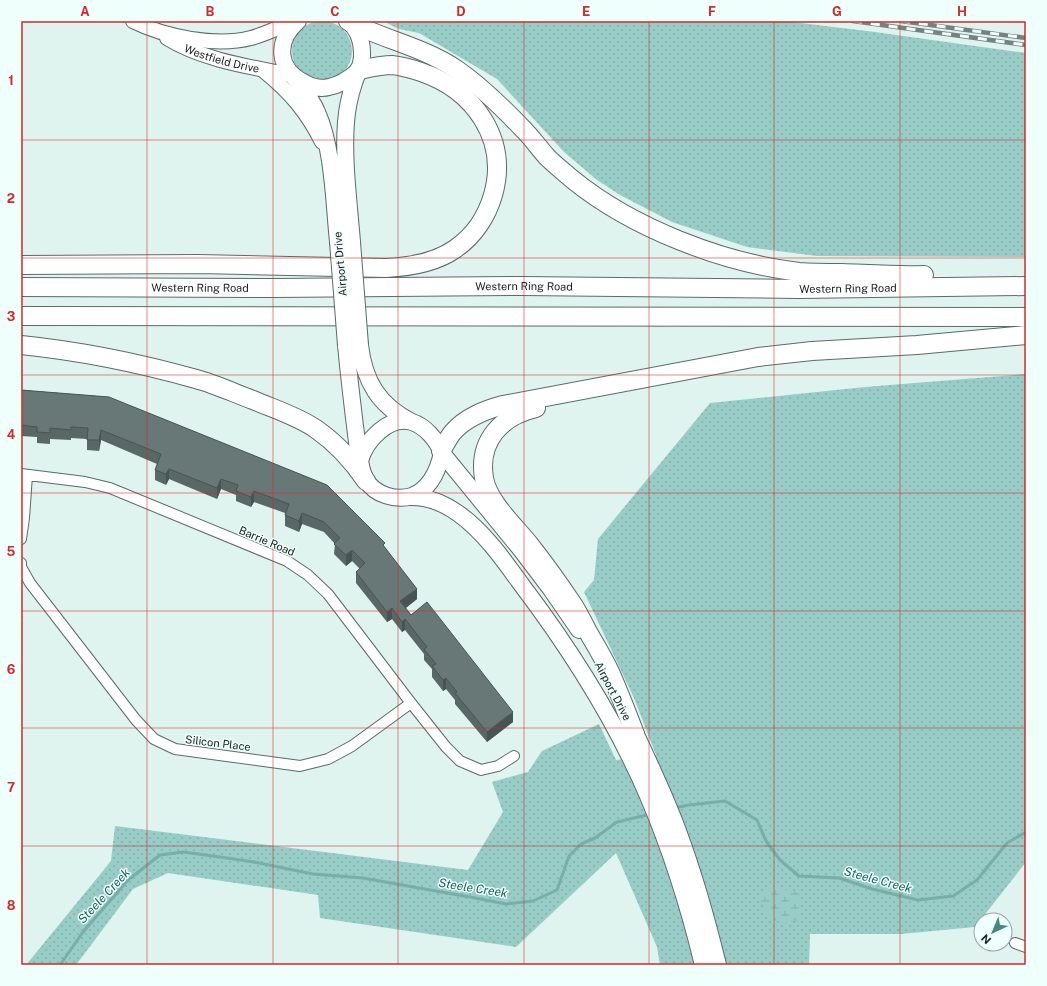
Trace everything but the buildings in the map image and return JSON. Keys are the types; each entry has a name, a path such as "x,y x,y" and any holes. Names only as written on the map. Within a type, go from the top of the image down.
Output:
{"highway":[{"path":"348,21 438,58 455,68 485,91 525,131 547,157 572,179 601,200 628,216 686,243 712,252 767,267 800,272 901,276 1026,275"},
{"path":"21,265 198,264 386,268 411,266 442,256 455,249 471,235 480,223 488,210 494,193 497,161 494,146 486,124 477,110 464,95 449,84 429,74 406,67 392,65 358,70"},
{"name":"Western Ring Road","path":"21,287 280,288 521,286 799,289 1026,286"},
{"path":"21,316 1026,317"},
{"path":"441,452 453,432 460,425 478,413 490,409 758,356 917,345 1026,335"},
{"path":"21,345 50,348 127,362 198,379 288,414 314,428 334,443 349,458 366,481"},
{"path":"636,734 610,672 575,607 544,563 491,496 484,479 484,460 490,440 497,429 501,424 516,415 526,410 647,378"}],"main road":[{"name":"Westfield Drive","path":"133,21 157,31 176,43 195,51 224,60 292,75"},
{"name":"Westfield Drive","path":"157,31 196,39 229,41 255,37 294,21"},
{"name":"Airport Drive","path":"298,21 287,33 282,49 284,63 317,110 323,127 345,242"},
{"name":"Airport Drive","path":"348,21 357,31 362,44 362,58 348,108 345,134 345,242 353,345 350,395 360,461"},
{"path":"262,69 289,92 304,110 315,128 329,157"},
{"path":"292,75 313,86 329,87 340,83 358,70"},
{"name":"Airport Drive","path":"353,345 370,385 376,393 388,407 398,415 413,422"},
{"path":"400,422 413,422 421,427 431,436 441,452 438,468 426,486 419,492 408,497 396,498 388,496 379,492 366,481 360,461 366,446 380,430 400,422"},
{"name":"Airport Drive","path":"441,452 522,551 565,609 604,672 636,734 637,754"},
{"name":"Airport Drive","path":"408,497 421,497 438,502 458,513 480,533 508,566 558,635 606,711 637,754 670,810 688,908 703,965"},
{"name":"Airport Drive","path":"679,856 703,906 718,965"}],"street":[{"path":"21,539 24,518 24,475"},
{"name":"Barrie Road","path":"24,475 85,482 110,488 287,561 308,575 328,594 446,748 460,761 481,770 498,766 514,756"},
{"name":"Silicon Place","path":"21,563 21,567 30,583 136,720 154,739 175,749 300,766 328,759 352,746 411,703"},
{"path":"1015,943 1026,947"}],"green space":[{"path":"316,21 328,21 339,26 347,34 352,45 350,63 339,76 328,81 316,81 305,76 297,68 292,57 292,45 297,34 305,26"},
{"path":"383,21 784,21 1026,53 1026,257 817,256 747,247 672,222 620,195 597,180 564,152 497,79 419,33 399,29"},
{"path":"1026,374 1026,862 987,912 973,912 973,927 901,934 810,934 809,965 660,965 657,947 616,853 516,947 320,918 318,895 168,873 133,889 76,965 26,965 111,861 115,826 468,870 503,812 492,782 528,772 542,751 599,724 616,760 656,755 634,698 584,592 594,580 598,539 710,403 865,387"},
{"path":"772,886 799,893 802,921 778,923 768,914 762,904 760,895"}],"waterway":[{"name":"Steele Creek","path":"674,808 725,801 757,820 766,841 780,860 799,876 839,878 872,889 918,900 953,896 977,880 1007,843 1026,832"},
{"name":"Steele Creek","path":"60,965 83,932 128,880 160,855 183,852 206,855 254,862 313,874 363,878 506,904 533,901 557,890 569,856 581,844 595,838 617,822 651,814"}],"railway":[{"path":"853,21 1026,45"},
{"path":"901,21 1026,38"}]}
